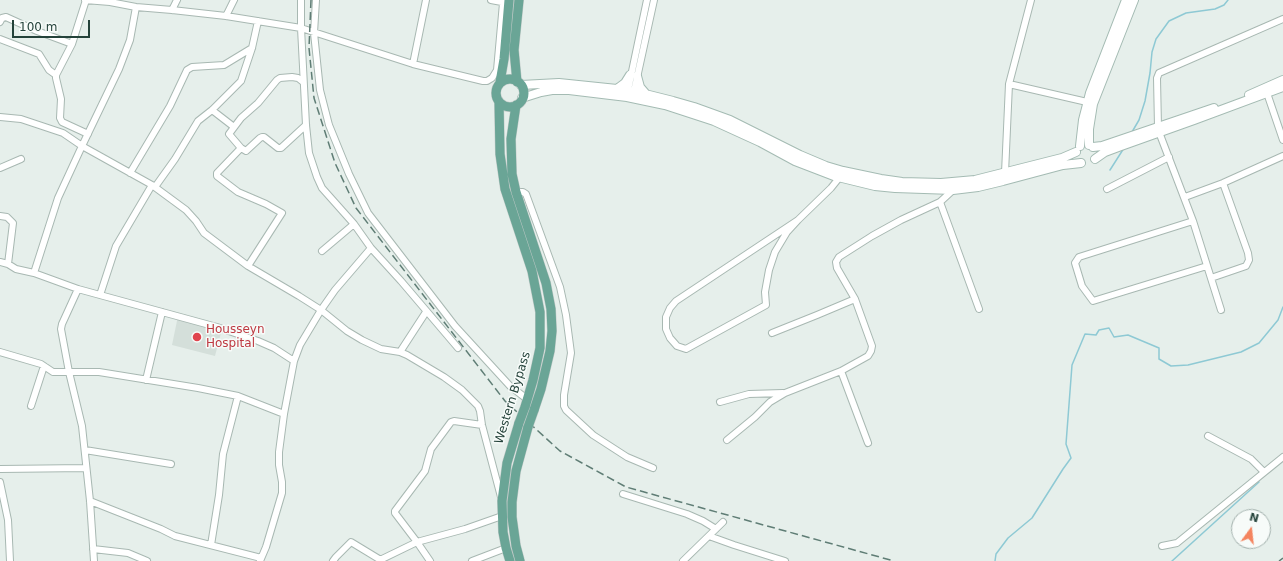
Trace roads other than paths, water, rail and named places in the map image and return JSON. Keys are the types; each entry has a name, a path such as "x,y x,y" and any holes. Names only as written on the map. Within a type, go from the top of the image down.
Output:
{"main road":[{"path":"507,2 504,53 500,82 496,96 499,102 508,106 516,105 522,98 524,92 519,83 514,50 519,0"},
{"path":"1081,163 1077,158 1087,102 1126,0"},
{"path":"1095,159 1096,152 1091,146 1089,129 1093,104 1134,0"},
{"path":"617,89 634,75 640,87 646,94"},
{"path":"500,82 506,79 511,79 519,83 559,83 617,89 714,121 760,142 795,161 839,178 875,186 894,188 953,190 978,187 1062,165 1081,163 1087,164 1093,162 1105,152 1121,146 1130,138"},
{"path":"522,98 541,92 559,90 646,94 717,115 826,166 864,176 902,182 941,183 975,180 1005,173 1062,158 1086,144 1091,146 1102,146 1130,138 1238,100 1283,80"},
{"path":"1158,129 1194,120 1283,87"},
{"name":"Western Bypass","path":"499,102 500,154 505,189 532,271 540,312 540,348 533,380 506,463 502,516 506,548 510,561"},
{"name":"Western Bypass","path":"516,105 512,127 510,155 512,174 516,192 546,283 551,309 552,332 550,351 543,381 516,471 512,502 512,518 520,561"}],"street":[{"path":"88,134 62,122 60,118 61,99 56,75 72,44 86,0 110,2 136,7 226,16 301,28 413,64 487,81 492,78 496,70 507,2 491,0"},
{"path":"172,10 177,0"},
{"path":"226,16 234,0"},
{"path":"301,0 303,82 306,125 309,153 317,177 322,188 354,224 371,248 402,281 426,312 458,348"},
{"path":"316,0 314,33 320,90 329,125 349,174 368,213 455,326 526,403"},
{"path":"413,64 426,0"},
{"path":"630,94 647,0"},
{"path":"634,75 654,0"},
{"path":"1005,173 1009,84 1031,0"},
{"path":"34,273 55,207 119,69 130,40 136,7"},
{"path":"0,22 2,18 6,17 37,31 72,44"},
{"path":"1221,310 1185,197 1158,129 1157,78 1159,73 1283,19"},
{"path":"100,295 118,242 153,186 174,160 198,121 212,110 241,81 252,48 258,22"},
{"path":"0,39 39,54 49,70 56,75"},
{"path":"130,173 170,106 187,70 192,67 224,65 252,48"},
{"path":"303,82 292,76 277,80 258,102 241,118 229,135 244,150 248,150 262,137 278,148 281,148 306,125"},
{"path":"1009,84 1087,102"},
{"path":"1267,93 1283,140"},
{"path":"212,110 234,127"},
{"path":"0,117 21,119 55,130 153,186 186,210 204,233 248,266 321,310 362,340 381,349 400,352 407,355 444,377 462,390 478,406 480,411 482,425 502,501"},
{"path":"241,148 217,173 217,176 238,192 266,204 282,213 248,266"},
{"path":"1185,197 1223,183 1283,156"},
{"path":"1107,189 1169,157"},
{"path":"0,168 21,159"},
{"path":"798,220 676,301 670,308 666,317 666,329 670,338 678,346 686,349 766,305 766,285 775,252 787,232 832,188 839,178"},
{"path":"1211,278 1246,266 1249,260 1223,183"},
{"path":"727,440 755,417 770,402 785,393 841,371 868,356 872,346 855,299 837,268 836,262 839,257 872,236 901,220 940,202 953,190"},
{"path":"516,192 523,192 526,194 562,294 571,353 564,395 564,406 566,410 593,435 628,457 653,468"},
{"path":"940,202 979,309"},
{"path":"0,216 7,217 13,223 8,264"},
{"path":"1193,221 1079,258 1076,263 1082,286 1093,301 1207,266"},
{"path":"322,251 354,224"},
{"path":"90,501 175,536 260,559 266,547 282,493 279,452 284,414 294,361 300,345 321,310 335,290 371,248"},
{"path":"0,262 8,264 16,269 34,273 100,295 217,327 274,348 294,361"},
{"path":"78,288 61,329 69,372 82,426 90,501 94,561"},
{"path":"772,333 855,299"},
{"path":"146,380 162,312"},
{"path":"400,352 426,312"},
{"path":"0,352 44,366 53,372 99,372 198,388 238,396 284,414"},
{"path":"31,406 44,366"},
{"path":"841,371 868,443"},
{"path":"720,402 749,394 785,393"},
{"path":"211,545 219,495 223,454 238,396"},
{"path":"430,561 394,511 425,471 430,450 451,422 454,421 482,425"},
{"path":"1208,436 1251,459 1264,472"},
{"path":"85,450 171,464"},
{"path":"1162,546 1177,543 1283,457"},
{"path":"0,469 86,468"},
{"path":"0,482 8,520 10,561"},
{"path":"623,494 703,520 716,529"},
{"path":"333,561 351,542 379,559 382,559 417,542 465,529 502,516"},
{"path":"683,561 723,522"},
{"path":"709,536 785,561"},
{"path":"472,561 506,548"},
{"path":"93,549 147,561"}],"waterway":[{"path":"1132,132 1139,120 1145,101 1152,52 1156,39 1169,21 1186,13 1215,9 1224,5 1228,0"},
{"path":"1110,170 1124,148"},
{"path":"995,561 996,554 1008,538 1032,518 1071,458 1066,444 1072,365 1085,334 1096,335 1099,330 1109,328 1114,337 1128,335 1159,348 1159,359 1171,366 1188,365 1241,352 1259,343 1278,320 1283,307"},
{"path":"1172,561 1259,482"}],"railway":[{"path":"311,0 309,48 314,98 335,163 356,208 505,401 560,451 626,487 894,561"},
{"path":"1279,561 1283,558"}],"place":[{"name":"Housseyn Hospital","path":"197,337"}]}
